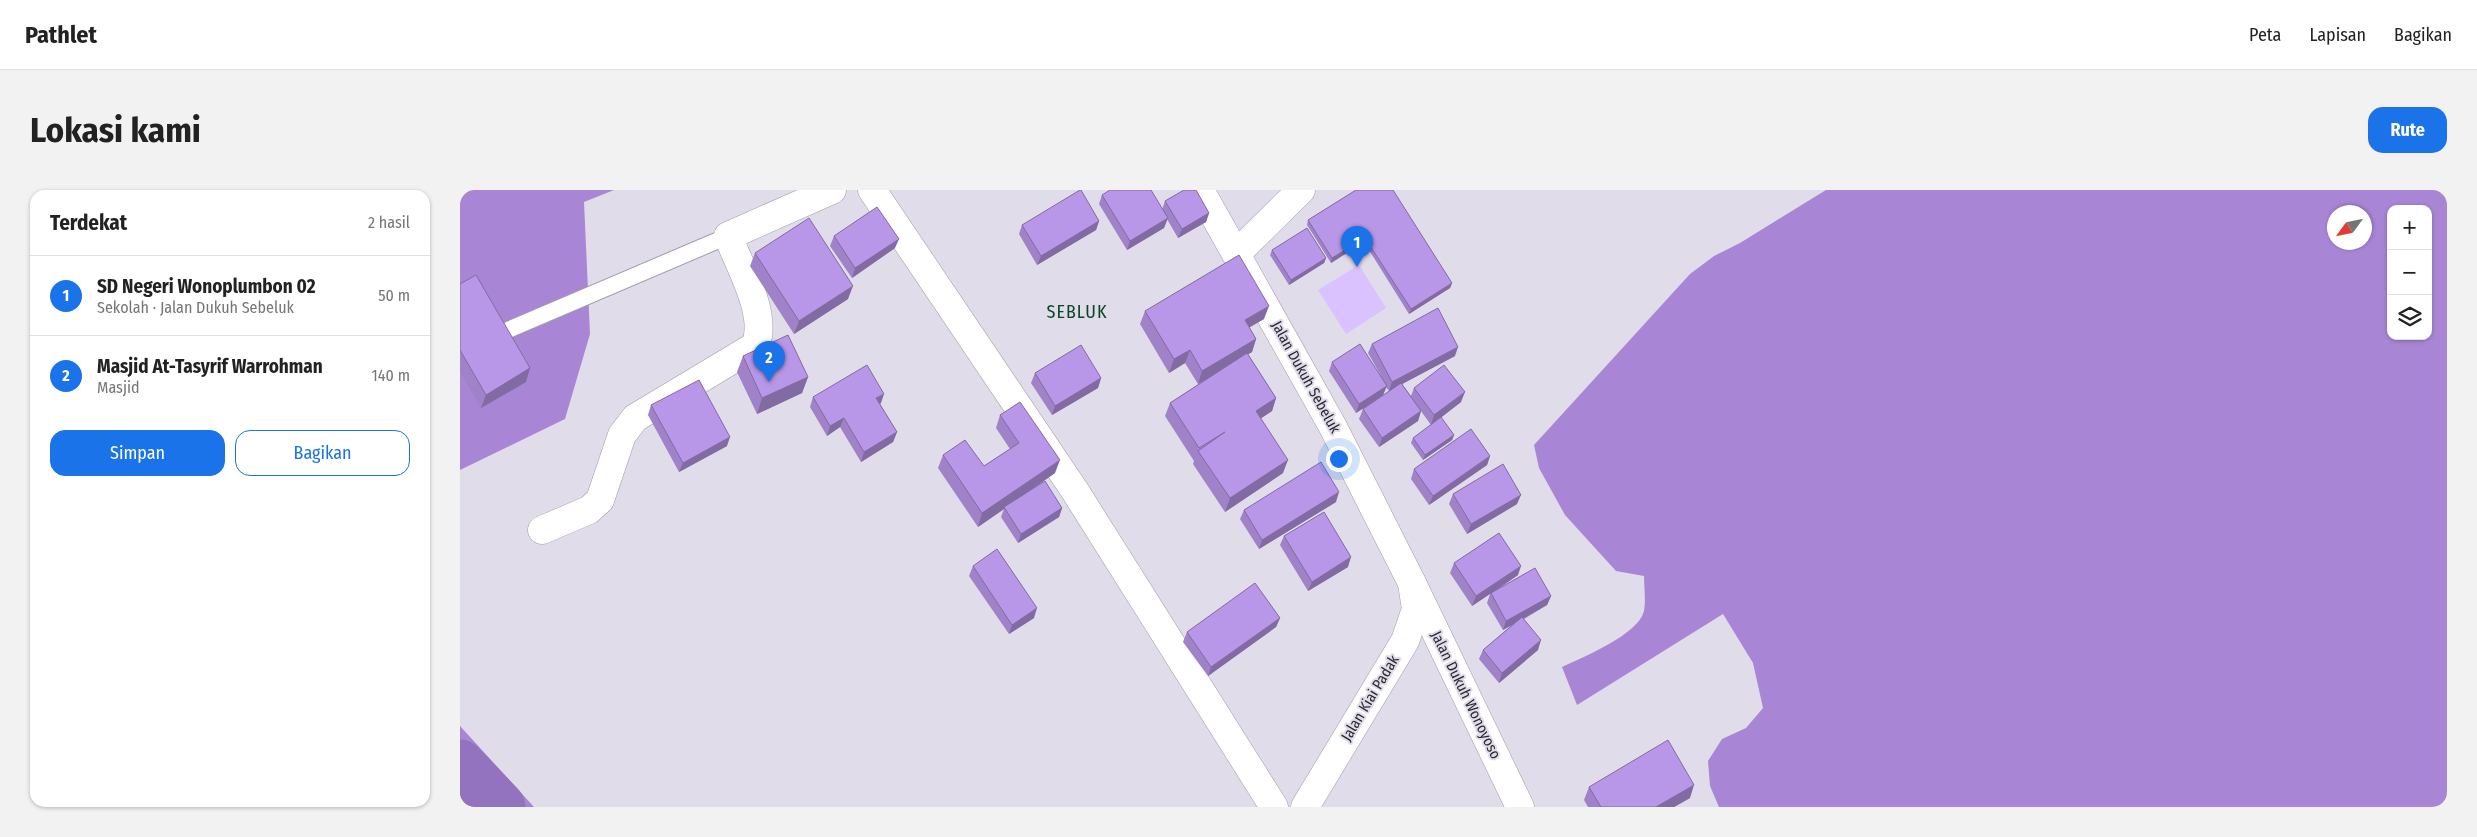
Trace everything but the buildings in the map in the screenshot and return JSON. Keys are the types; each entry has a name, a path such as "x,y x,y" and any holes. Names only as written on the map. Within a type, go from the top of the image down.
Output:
{"street":[{"path":"542,530 589,510 600,500 622,434 635,418 755,346 760,332 758,313 728,236 832,190"},
{"path":"872,190 1074,491 1274,807"},
{"name":"Jalan Dukuh Sebeluk","path":"1200,190 1333,427 1412,583"},
{"path":"1237,253 1301,190"},
{"name":"Jalan Kiai Padak","path":"1305,807 1405,641 1416,609 1412,583"},
{"name":"Jalan Dukuh Wonoyoso","path":"1412,583 1520,807"}],"lane":[{"path":"508,330 728,236"}],"shaded area":[{"path":"460,190 614,190 584,202 590,334 565,419 460,470"},
{"path":"1826,190 2447,190 2447,807 1719,807 1710,786 1708,761 1722,739 1746,728 1763,708 1753,663 1723,614 1577,705 1562,667 1621,637 1640,620 1645,607 1644,576 1616,571 1565,515 1539,468 1534,445 1690,274 1714,256 1740,243"},
{"path":"1359,265 1386,308 1346,334 1318,290"},
{"path":"460,726 534,807 460,807"}],"waterway":[{"path":"460,765 500,807"}],"place":[{"name":"SD Negeri Wonoplumbon 02","path":"1357,267"},
{"name":"Masjid At-Tasyrif Warrohman","path":"769,382"}],"district":[{"name":"SEBLUK","path":"1077,312"}]}
